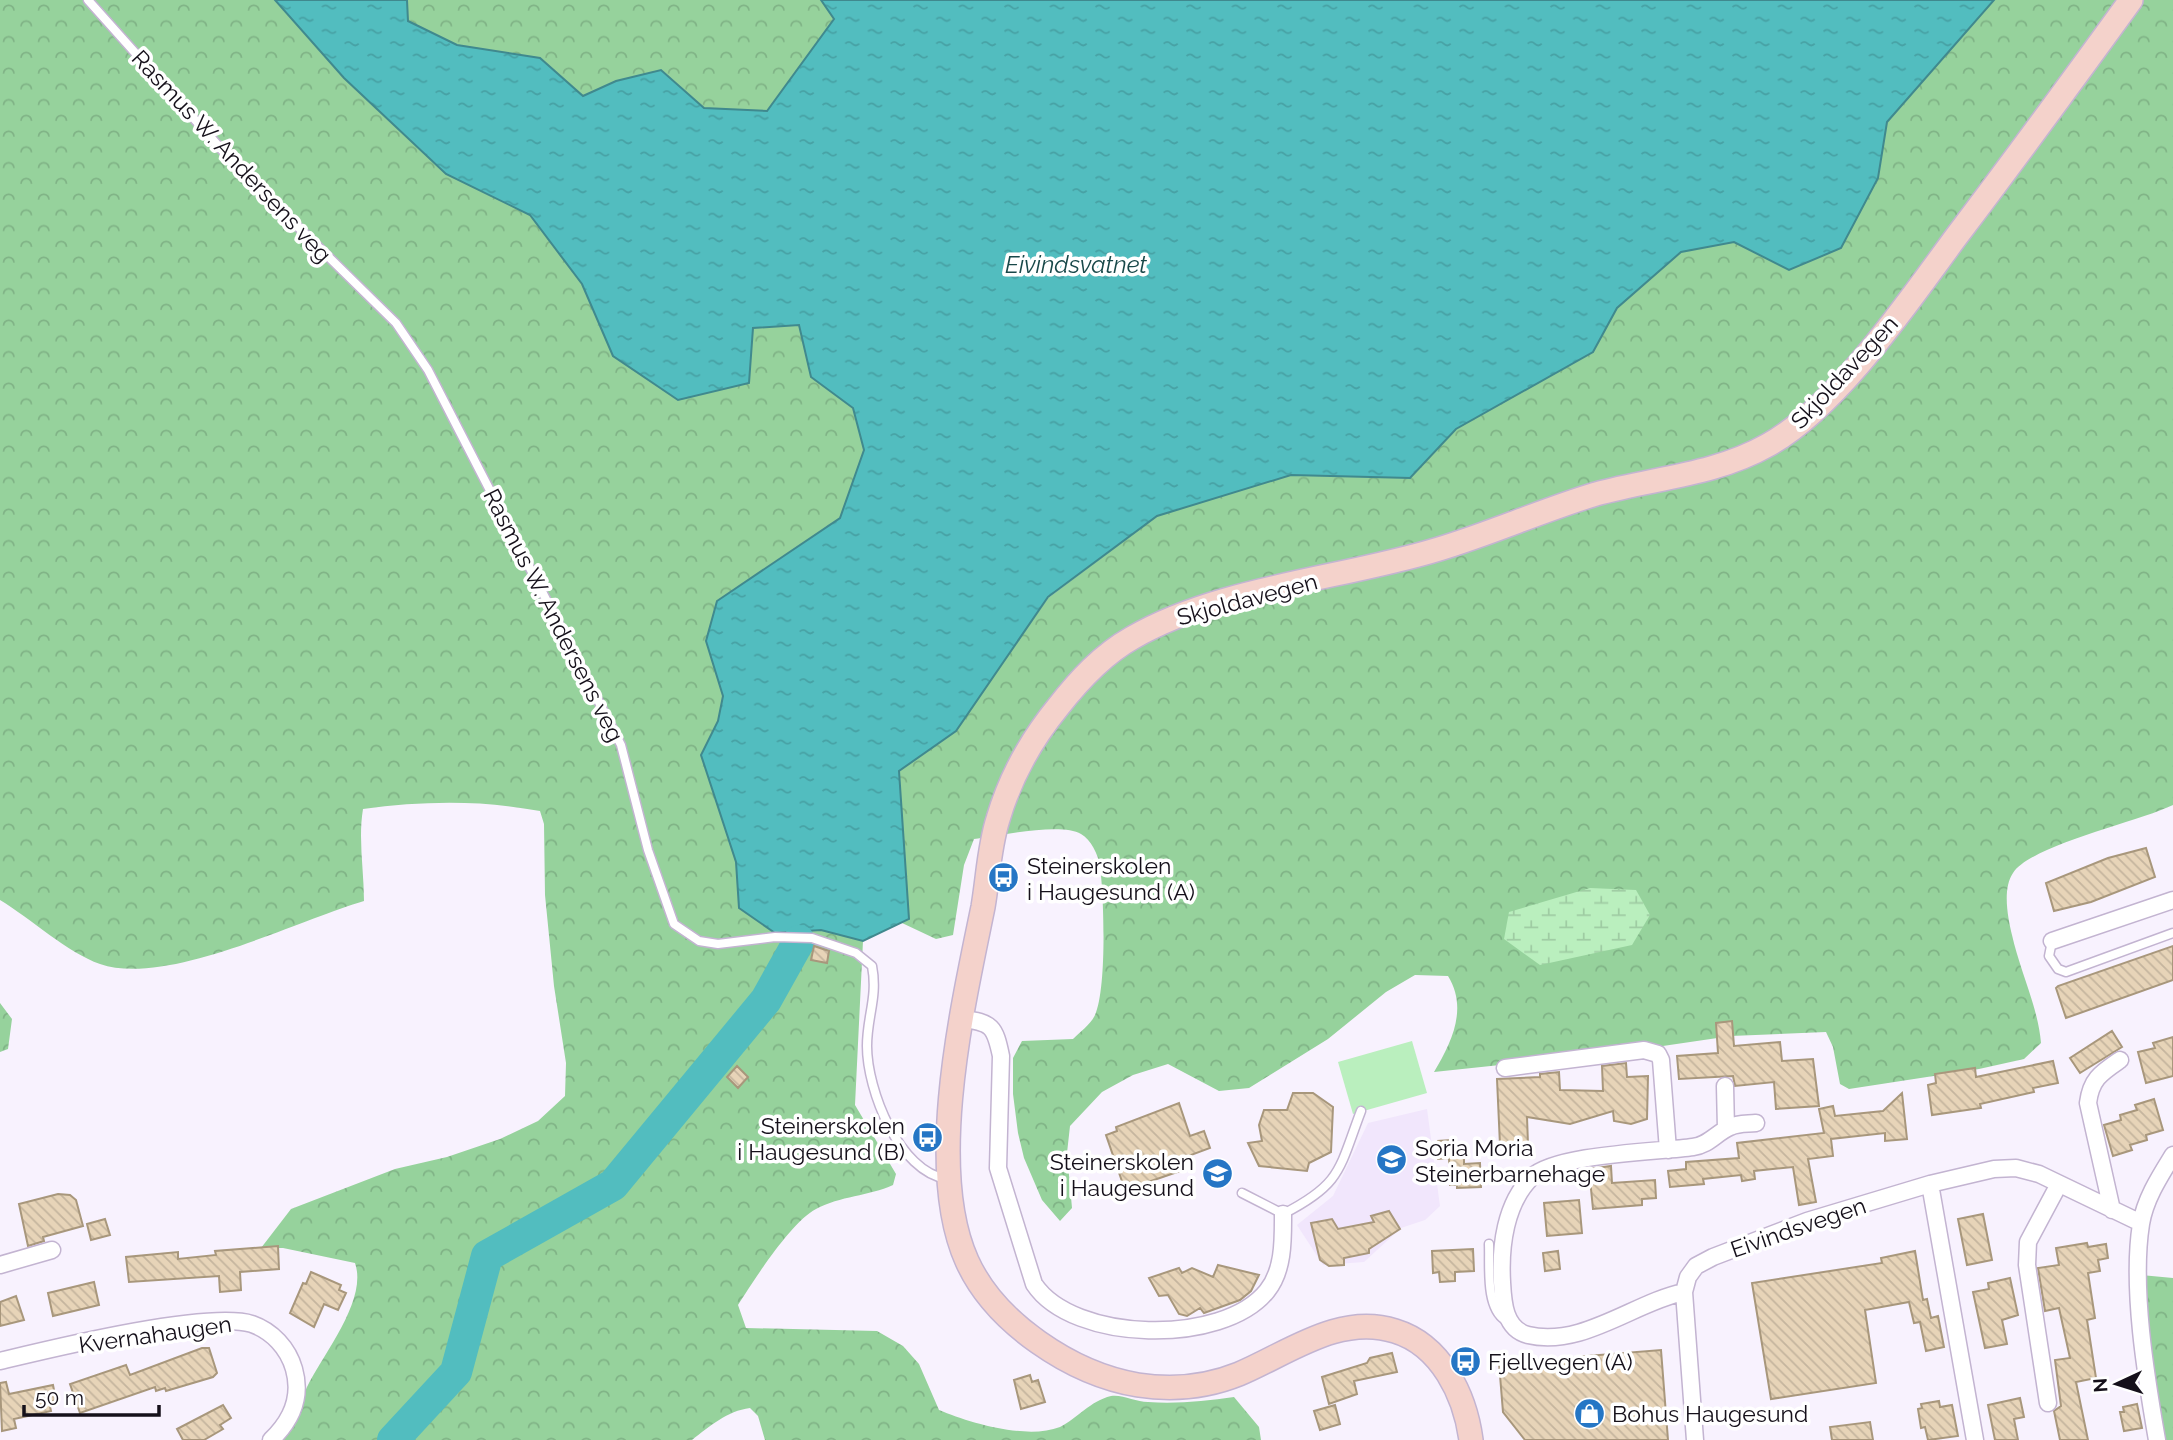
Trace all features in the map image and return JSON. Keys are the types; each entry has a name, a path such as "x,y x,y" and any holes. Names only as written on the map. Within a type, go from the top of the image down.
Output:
{"main road":[{"name":"Skjoldavegen","path":"1471,1440 1467,1412 1438,1361 1418,1341 1387,1328 1370,1326 1318,1336 1234,1376 1203,1385 1142,1386 1110,1379 1077,1364 1038,1340 1002,1311 981,1285 960,1241 943,1178 962,1019 996,825 1009,786 1048,718 1097,663 1127,640 1193,611 1440,549 1597,494 1702,471 1769,445 1804,421 1875,345 2131,0"},
{"path":"1455,1440 1456,1389"}],"street":[{"path":"2052,941 2173,900"},
{"path":"962,1019 982,1021 992,1027 997,1039 1001,1056 998,1168 1034,1284 1041,1293 1062,1308 1124,1328 1193,1329 1223,1321 1247,1309 1267,1290 1278,1271 1283,1245 1283,1214"},
{"path":"1505,1068 1644,1051 1658,1054 1661,1060 1668,1150"},
{"path":"2112,1210 2088,1102 2090,1086 2096,1077 2120,1060"},
{"path":"1725,1086 1726,1129"},
{"path":"1695,1440 1684,1292 1662,1296 1632,1314 1598,1327 1553,1335 1527,1335 1509,1322 1503,1302 1503,1236 1514,1202 1533,1176 1568,1162 1698,1146 1711,1141 1726,1129 1756,1123"},
{"path":"2157,1440 2143,1351 2141,1223 2154,1186 2173,1155"},
{"name":"Eivindsvegen","path":"1684,1292 1688,1277 1696,1266 1713,1257 1807,1221 1981,1171 2016,1168 2059,1184 2141,1223"},
{"path":"1930,1184 1975,1440"},
{"path":"2048,1403 2027,1265 2028,1242 2059,1184"},
{"path":"0,1265 52,1250"},
{"name":"Kvernahaugen","path":"0,1362 59,1347 200,1323 233,1321 250,1324 267,1331 281,1344 292,1361 298,1388 287,1425 271,1440"}],"lane":[{"name":"Rasmus W. Andersens veg","path":"88,0 239,169 396,323 428,370 621,745 648,850 674,924 699,942 718,944 775,936 812,938 856,953 872,966 877,989 867,1046 874,1088 904,1154 943,1178"},
{"path":"2052,941 2049,956 2058,969 2066,972 2075,971 2173,933"},
{"path":"1242,1193 1283,1214 1323,1191 1334,1178 1361,1111"},
{"path":"1489,1244 1494,1305 1499,1316 1509,1322"}],"shaded area":[{"name":"Soria Moria Steinerbarnehage","path":"1427,1109 1440,1206 1425,1220 1401,1228 1364,1262 1323,1265 1297,1225 1333,1196 1368,1123"}],"green space":[{"path":"0,0 275,0 344,78 446,174 530,215 582,284 613,356 678,400 753,328 799,325 811,377 853,408 864,450 840,518 717,601 706,641 723,696 718,721 701,755 736,862 740,908 775,933 821,930 863,941 855,1105 896,1174 893,1185 825,1205 806,1216 796,1226 774,1252 738,1305 746,1328 877,1331 903,1346 919,1364 939,1410 999,1428 1047,1431 1060,1427 1097,1402 1111,1396 1143,1402 1170,1403 1234,1397 1259,1427 1261,1440 765,1440 758,1416 750,1408 726,1416 692,1440 281,1440 292,1428 307,1387 350,1310 357,1278 355,1263 283,1248 261,1248 291,1209 395,1169 447,1157 500,1139 538,1121 565,1096 566,1063 554,986 545,895 544,824 540,811 474,803 408,804 363,809 361,843 364,901 231,949 160,967 128,969 88,959 0,900"},
{"path":"407,0 821,0 834,19 767,111 704,108 661,70 616,81 583,97 540,59 457,45 408,21"},
{"path":"1994,0 2173,0 2173,805 2062,844 2024,863 2013,873 2007,895 2009,920 2041,1043 2024,1059 1979,1069 1849,1089 1840,1084 1833,1047 1826,1032 1731,1036 1622,1052 1434,1072 1452,1037 1457,1000 1448,976 1415,975 1386,992 1328,1039 1249,1088 1219,1091 1168,1064 1133,1075 1102,1092 1070,1126 1067,1153 1072,1208 1060,1221 1042,1200 1024,1158 1013,1094 1013,1058 1022,1041 1073,1039 1095,1015 1099,1002 1104,942 1098,857 1081,834 1059,829 974,839 964,865 953,935 936,939 902,923 909,919 899,771 956,731 1048,598 1157,516 1291,475 1410,478 1456,429 1593,352 1617,308 1681,251 1734,242 1789,270 1878,178 1887,122"},
{"path":"1590,888 1636,890 1650,915 1632,945 1540,965 1504,939 1509,912"},
{"path":"0,1003 12,1019 8,1049 0,1052"},
{"path":"1412,1041 1427,1093 1353,1114 1338,1062"},
{"path":"2141,1275 2173,1278 2173,1440 2148,1440"}],"water":[{"name":"Eivindsvatnet","path":"275,0 407,0 408,21 457,45 540,58 583,96 616,81 661,70 704,108 767,111 834,19 821,0 1994,0 1887,122 1878,178 1841,248 1789,270 1734,242 1681,252 1617,308 1593,352 1456,429 1410,478 1291,475 1157,516 1048,597 956,731 899,771 909,919 863,941 821,930 775,933 739,908 736,862 701,755 718,721 723,696 706,641 717,601 840,518 864,450 853,408 811,377 799,325 753,328 749,383 678,400 613,356 582,284 530,215 446,174 344,78"}],"building":[{"path":"2146,848 2155,877 2091,902 2054,911 2046,883 2108,858"},
{"path":"814,946 829,951 827,963 811,960"},
{"path":"2173,946 2173,980 2066,1018 2056,988 2058,986"},
{"path":"1732,1021 1734,1046 1780,1042 1782,1061 1813,1059 1819,1106 1776,1109 1774,1082 1735,1086 1733,1076 1679,1079 1677,1056 1718,1053 1716,1023"},
{"path":"2112,1031 2122,1047 2080,1073 2070,1058"},
{"path":"2173,1037 2173,1076 2146,1083 2138,1052 2155,1048 2153,1043"},
{"path":"2053,1061 2058,1083 2033,1088 2034,1092 1980,1104 1981,1108 1932,1115 1928,1085 1936,1083 1935,1074 1975,1068 1976,1077"},
{"path":"1626,1063 1627,1077 1648,1076 1647,1119 1631,1124 1614,1121 1613,1111 1570,1124 1527,1117 1528,1144 1500,1145 1497,1079 1540,1077 1540,1074 1559,1072 1560,1090 1603,1091 1602,1066"},
{"path":"737,1066 748,1077 738,1088 727,1077"},
{"path":"1293,1093 1313,1093 1333,1107 1331,1152 1309,1163 1307,1171 1259,1166 1248,1143 1262,1141 1259,1125 1264,1110 1287,1110"},
{"path":"1902,1093 1907,1139 1885,1141 1885,1133 1831,1139 1833,1156 1808,1159 1816,1202 1799,1205 1793,1167 1754,1171 1755,1179 1742,1181 1741,1175 1703,1179 1704,1184 1670,1187 1668,1171 1686,1169 1686,1162 1739,1158 1737,1143 1824,1133 1819,1109 1833,1106 1835,1116 1883,1111"},
{"path":"2154,1099 2163,1130 2146,1135 2147,1140 2130,1145 2132,1150 2113,1156 2104,1125 2121,1120 2120,1115 2137,1110 2135,1105"},
{"path":"1179,1103 1190,1136 1204,1131 1210,1148 1180,1159 1183,1170 1125,1190 1106,1135 1117,1131 1116,1127"},
{"path":"1451,1140 1452,1156 1464,1155 1464,1164 1480,1163 1481,1187 1457,1188 1457,1185 1450,1185 1449,1158 1438,1159 1438,1141"},
{"path":"1611,1166 1612,1183 1655,1180 1656,1198 1642,1199 1642,1205 1593,1209 1589,1169"},
{"path":"58,1194 70,1195 76,1200 83,1226 43,1237 44,1241 28,1246 19,1204"},
{"path":"1579,1200 1582,1233 1547,1236 1544,1203"},
{"path":"1389,1211 1400,1229 1369,1249 1369,1253 1344,1258 1344,1265 1329,1266 1320,1260 1311,1223 1332,1219 1338,1229 1374,1222 1371,1216"},
{"path":"1983,1214 1992,1260 1967,1265 1958,1219"},
{"path":"105,1219 110,1235 91,1240 87,1224"},
{"path":"2087,1243 2088,1247 2106,1244 2108,1258 2098,1260 2100,1271 2088,1273 2095,1318 2087,1320 2096,1378 2076,1382 2088,1440 2060,1440 2054,1411 2061,1406 2055,1360 2070,1358 2059,1308 2045,1311 2038,1268 2059,1265 2056,1248"},
{"path":"278,1246 279,1269 240,1272 241,1290 220,1292 219,1276 129,1282 126,1257 178,1252 178,1259 216,1255 215,1251"},
{"path":"1473,1249 1474,1271 1455,1272 1455,1281 1440,1282 1439,1272 1433,1273 1432,1251"},
{"path":"1558,1251 1560,1269 1545,1271 1543,1253"},
{"path":"1915,1251 1923,1300 1927,1299 1931,1318 1938,1316 1944,1347 1926,1351 1920,1322 1914,1323 1909,1302 1865,1310 1876,1383 1771,1399 1752,1283 1882,1263 1881,1258"},
{"path":"1218,1265 1259,1275 1251,1291 1240,1300 1204,1313 1200,1308 1187,1316 1179,1314 1168,1295 1159,1296 1149,1278 1179,1268 1182,1273 1192,1268 1213,1277"},
{"path":"311,1272 341,1285 339,1290 346,1293 338,1310 324,1304 314,1327 290,1313 303,1283 306,1284"},
{"path":"2010,1278 2018,1315 2002,1320 2007,1344 1985,1348 1973,1292 1989,1289 1988,1283"},
{"path":"94,1282 99,1305 53,1316 48,1293"},
{"path":"16,1296 24,1320 0,1326 0,1302"},
{"path":"202,1348 209,1348 217,1373 213,1377 166,1391 165,1388 156,1391 155,1387 80,1413 70,1384 126,1365 130,1375"},
{"path":"1661,1350 1668,1440 1525,1440 1503,1412 1499,1363"},
{"path":"1392,1353 1397,1372 1354,1381 1357,1394 1329,1404 1322,1377 1367,1363 1370,1358"},
{"path":"1030,1375 1032,1382 1038,1380 1045,1402 1021,1409 1014,1380"},
{"path":"6,1382 9,1394 53,1385 56,1400 49,1402 51,1411 14,1419 16,1428 2,1431 0,1383"},
{"path":"2020,1398 2024,1417 2014,1419 2018,1440 1995,1440 1988,1405"},
{"path":"1939,1401 1940,1407 1952,1405 1958,1436 1928,1440 1925,1427 1921,1428 1918,1409 1922,1408 1921,1404"},
{"path":"2137,1404 2142,1428 2124,1431 2120,1412 2124,1412 2123,1407"},
{"path":"223,1405 231,1418 220,1425 223,1429 204,1440 183,1440 177,1429"},
{"path":"1335,1405 1340,1424 1320,1430 1314,1411"},
{"path":"1870,1422 1873,1440 1832,1440 1830,1427"}],"waterway":[{"path":"393,1440 456,1372 487,1256 613,1185 766,1000 799,941"}],"place":[{"name":"Steinerskolen i Haugesund (A)","path":"1004,878"},
{"name":"Steinerskolen i Haugesund (B)","path":"928,1138"},
{"name":"Soria Moria Steinerbarnehage","path":"1392,1160"},
{"name":"Steinerskolen i Haugesund","path":"1217,1174"},
{"name":"Fjellvegen (A)","path":"1465,1361"},
{"name":"Bohus Haugesund","path":"1589,1413"}]}
